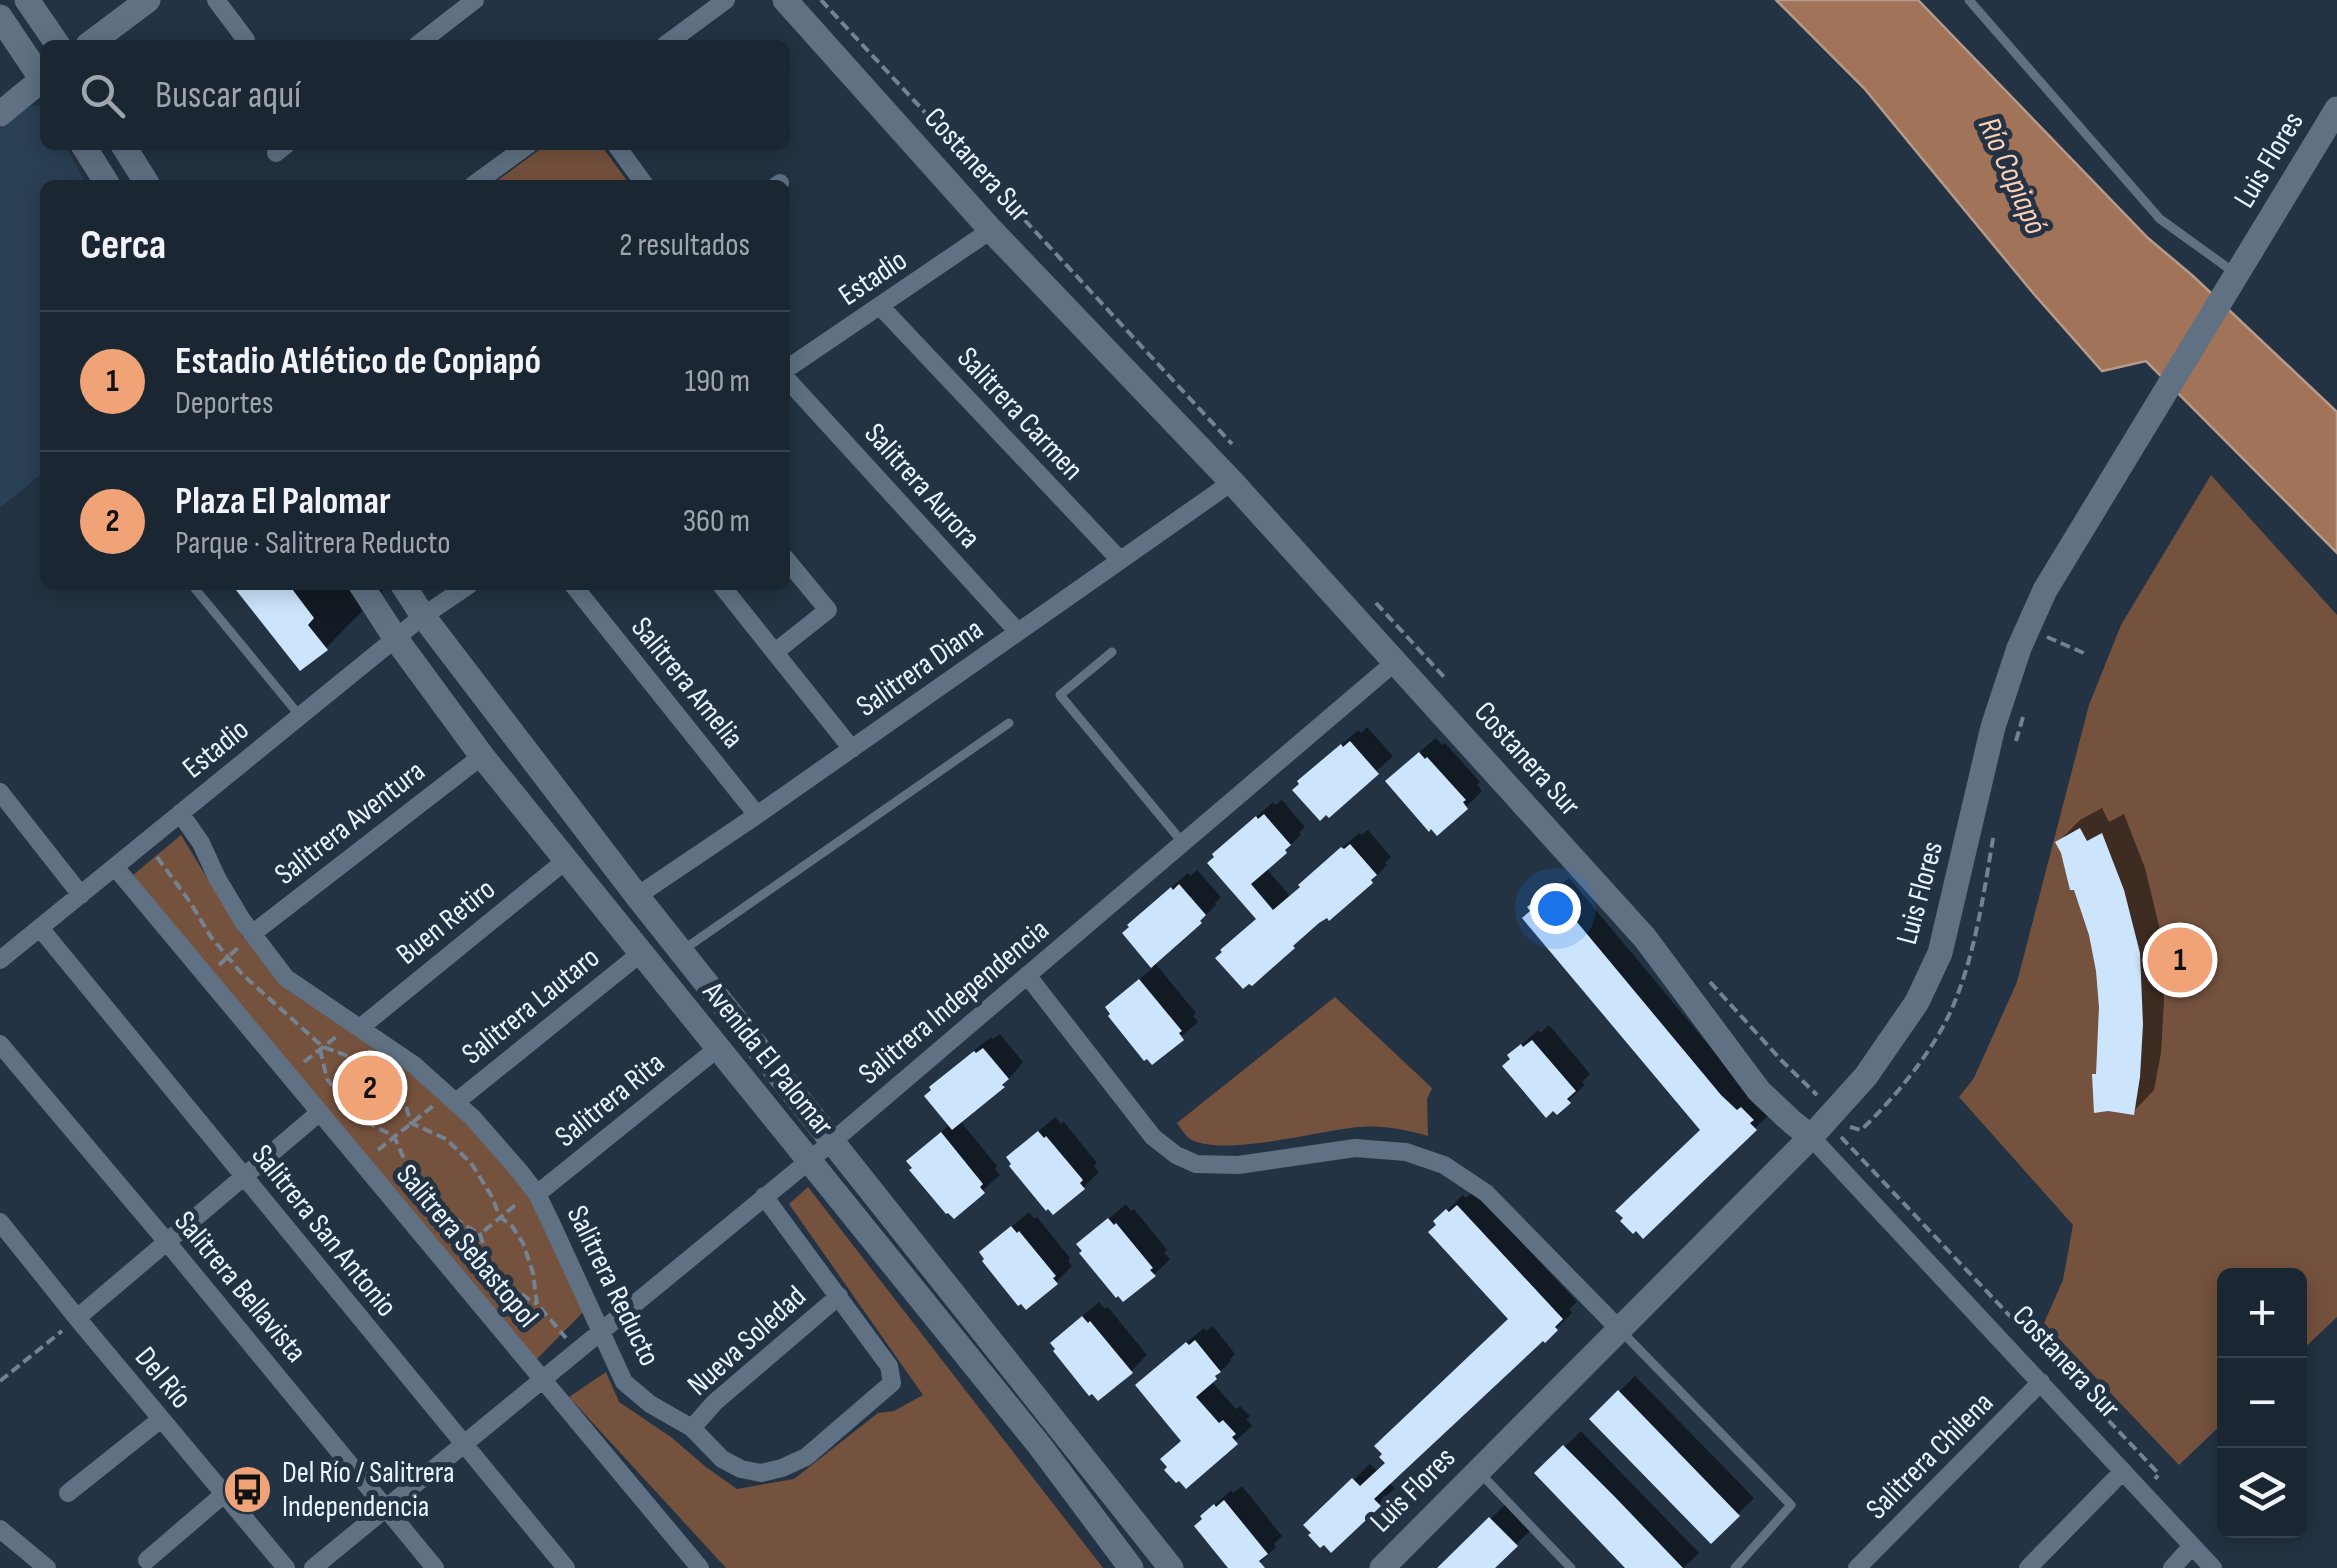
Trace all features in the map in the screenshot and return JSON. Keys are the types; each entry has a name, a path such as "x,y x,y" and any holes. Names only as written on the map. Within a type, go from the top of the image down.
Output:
{"street":[{"path":"27,0 55,40"},
{"path":"95,40 148,0"},
{"path":"216,0 246,40"},
{"path":"428,40 475,0"},
{"path":"672,40 726,0"},
{"name":"Costanera Sur","path":"785,0 991,230 1232,482 1645,938 1759,1090 1818,1145 2213,1568"},
{"path":"0,17 40,74"},
{"path":"0,114 40,83"},
{"name":"Luis Flores","path":"1382,1568 1620,1330 1818,1145 1917,1002 1940,953 1993,727 2038,603 2337,110"},
{"path":"86,150 105,180"},
{"path":"126,150 145,180"},
{"path":"480,180 514,150"},
{"path":"620,150 640,180"},
{"name":"Estadio","path":"790,370 991,230"},
{"name":"Salitrera Carmen","path":"880,306 1120,560"},
{"name":"Salitrera Aurora","path":"790,380 1018,632"},
{"name":"Salitrera Diana","path":"637,896 1232,482"},
{"path":"775,652 828,610 790,564"},
{"name":"Avenida El Palomar","path":"365,590 482,756 1040,1446 1131,1568"},
{"name":"Avenida El Palomar","path":"406,590 637,896 1171,1568"},
{"name":"Estadio","path":"0,960 423,616 462,590"},
{"name":"Salitrera Amelia","path":"577,590 757,815"},
{"path":"726,590 852,748"},
{"name":"Salitrera Independencia","path":"313,1568 833,1141 1395,662"},
{"name":"Salitrera Aventura","path":"252,934 482,756"},
{"path":"0,792 80,894"},
{"name":"Salitrera Reducto","path":"180,814 201,843 216,878 252,934 286,978 414,1064 485,1132 536,1193 624,1382 650,1404 692,1428 722,1459 762,1473 806,1456 892,1383 889,1366 764,1196"},
{"name":"Buen Retiro","path":"358,1025 565,861"},
{"name":"Salitrera Sebastopol","path":"115,867 700,1568"},
{"name":"Salitrera San Antonio","path":"40,928 566,1568"},
{"name":"Salitrera Lautaro","path":"452,1099 640,953"},
{"path":"1027,976 1154,1137 1176,1155 1196,1164 1238,1165 1356,1148 1406,1152 1444,1165 1486,1193 1620,1330"},
{"name":"Salitrera Bellavista","path":"0,1044 435,1568"},
{"name":"Salitrera Rita","path":"536,1193 718,1048"},
{"path":"77,1318 320,1112"},
{"name":"Del Río","path":"0,1222 286,1568"},
{"name":"Nueva Soledad","path":"692,1428 714,1402 839,1296"},
{"name":"Salitrera Chilena","path":"1857,1568 2041,1382"},
{"path":"68,1494 161,1419"},
{"path":"2028,1568 2123,1470"},
{"path":"146,1560 224,1494"},
{"path":"0,1529 47,1568"},
{"path":"2172,1568 2192,1546"},
{"path":"1874,1551 1888,1568"}],"lane":[{"path":"1968,0 2160,219 2238,275"},
{"path":"196,590 300,716"},
{"path":"1112,652 1060,694 1182,843"},
{"path":"682,951 1009,723"},
{"path":"1620,1330 1791,1505 1734,1568"},
{"path":"1478,1471 1571,1568"}],"path":[{"path":"2047,638 2086,654"},
{"path":"2016,740 2027,704"},
{"path":"1818,1145 1841,1137 1848,1126 1861,1130 1927,1052 1952,1007 1974,940 1995,831"},
{"path":"146,842 211,937 242,974 321,1048 340,1051 392,1085 403,1097 411,1123"},
{"path":"206,976 252,934"},
{"path":"288,1074 358,1025"},
{"path":"321,1048 327,1080 352,1095 360,1112 374,1126 394,1136 408,1168 426,1194 454,1219 480,1234 486,1255 505,1281 538,1304 577,1351"},
{"path":"362,1163 411,1123 452,1099"},
{"path":"411,1123 436,1133 459,1149 481,1178 500,1217 512,1226 523,1243 538,1304"},
{"path":"1841,1137 2160,1474 2143,1492"},
{"path":"446,1263 500,1217 536,1193"},
{"path":"0,1381 77,1318"}],"shaded area":[{"path":"28,106 40,106 40,150 68,150 84,180 40,180 40,475 0,508 0,129"},
{"path":"539,150 605,150 626,180 498,180"},
{"path":"2211,475 2337,615 2337,1317 2307,1345 2307,1268 2217,1268 2217,1429 2179,1465 2044,1323 2063,1280 2073,1225 1959,1097 1974,1078 2017,982 2089,705 2121,625"},
{"path":"181,835 243,937 284,982 449,1100 514,1176 546,1221 589,1306 531,1365 133,875"},
{"path":"1335,997 1432,1088 1427,1099 1428,1136 1369,1127 1227,1146 1192,1140 1186,1135 1177,1123"},
{"path":"808,1187 1103,1568 726,1568 569,1397 606,1372 619,1402 737,1489 794,1479 878,1413 894,1411 923,1395 789,1204"}],"water":[{"name":"Río Copiapó","path":"1776,0 1918,0 2148,238 2337,412 2337,553 2146,361 2102,371 1864,88"}],"building":[{"path":"236,590 293,590 314,618 308,625 328,650 300,671"},
{"path":"1350,741 1379,774 1329,818 1326,815 1320,821 1292,790 1299,784 1297,781 1341,744 1343,747"},
{"path":"1419,752 1466,800 1463,802 1468,809 1437,836 1431,829 1429,832 1385,781"},
{"path":"1264,814 1291,845 1251,884 1273,910 1341,847 1350,844 1377,875 1371,880 1373,883 1329,921 1327,918 1319,923 1252,986 1243,989 1215,958 1256,919 1207,863 1214,857 1212,854 1256,816 1258,819"},
{"path":"2080,828 2087,841 2102,833 2124,890 2140,953 2143,1024 2134,1115 2094,1113 2092,1074 2096,1074 2099,1007 2096,971 2089,935 2055,842"},
{"path":"1179,884 1206,915 1151,968 1122,933"},
{"path":"1552,892 1721,1095 1737,1110 1741,1107 1754,1120 1750,1123 1757,1130 1643,1239 1620,1221 1623,1218 1615,1211 1700,1130 1522,918 1530,911 1527,907"},
{"path":"1139,979 1182,1031 1179,1033 1184,1040 1152,1065 1147,1059 1144,1061 1105,1007"},
{"path":"1532,1040 1576,1091 1567,1099 1571,1103 1557,1115 1553,1111 1546,1118 1502,1066 1510,1059 1507,1055"},
{"path":"983,1048 1009,1079 1002,1085 1005,1087 952,1130 924,1096 931,1090 929,1087"},
{"path":"1038,1131 1083,1180 1080,1183 1085,1189 1053,1215 1009,1166 1006,1157"},
{"path":"941,1132 983,1184 980,1187 985,1193 954,1219 909,1170 912,1168 906,1161"},
{"path":"1457,1205 1563,1319 1545,1343 1374,1499 1381,1506 1331,1553 1324,1545 1320,1548 1303,1525 1352,1478 1360,1486 1385,1463 1374,1446 1508,1319 1428,1232 1436,1225 1433,1221"},
{"path":"1108,1218 1156,1276 1123,1302 1079,1253 1082,1251 1076,1244"},
{"path":"1011,1226 1056,1276 1053,1278 1058,1284 1026,1310 1021,1304 1018,1306 979,1252"},
{"path":"1082,1316 1133,1373 1098,1401 1092,1394 1089,1396 1050,1343"},
{"path":"1195,1340 1221,1372 1196,1397 1219,1423 1223,1420 1236,1434 1232,1437 1238,1444 1186,1489 1164,1470 1167,1467 1160,1459 1181,1441 1135,1385 1186,1342 1189,1345"},
{"path":"1618,1390 1740,1516 1711,1544 1589,1419"},
{"path":"1563,1445 1683,1568 1625,1568 1534,1473"},
{"path":"1224,1500 1268,1554 1259,1561 1265,1568 1228,1568 1194,1526 1202,1519 1200,1516"},
{"path":"1489,1517 1518,1546 1495,1568 1437,1568"}],"place":[{"name":"Estadio Atlético de Copiapó","path":"2180,960"},
{"name":"Plaza El Palomar","path":"370,1088"},
{"name":"Del Río / Salitrera Independencia","path":"247,1490"}]}
